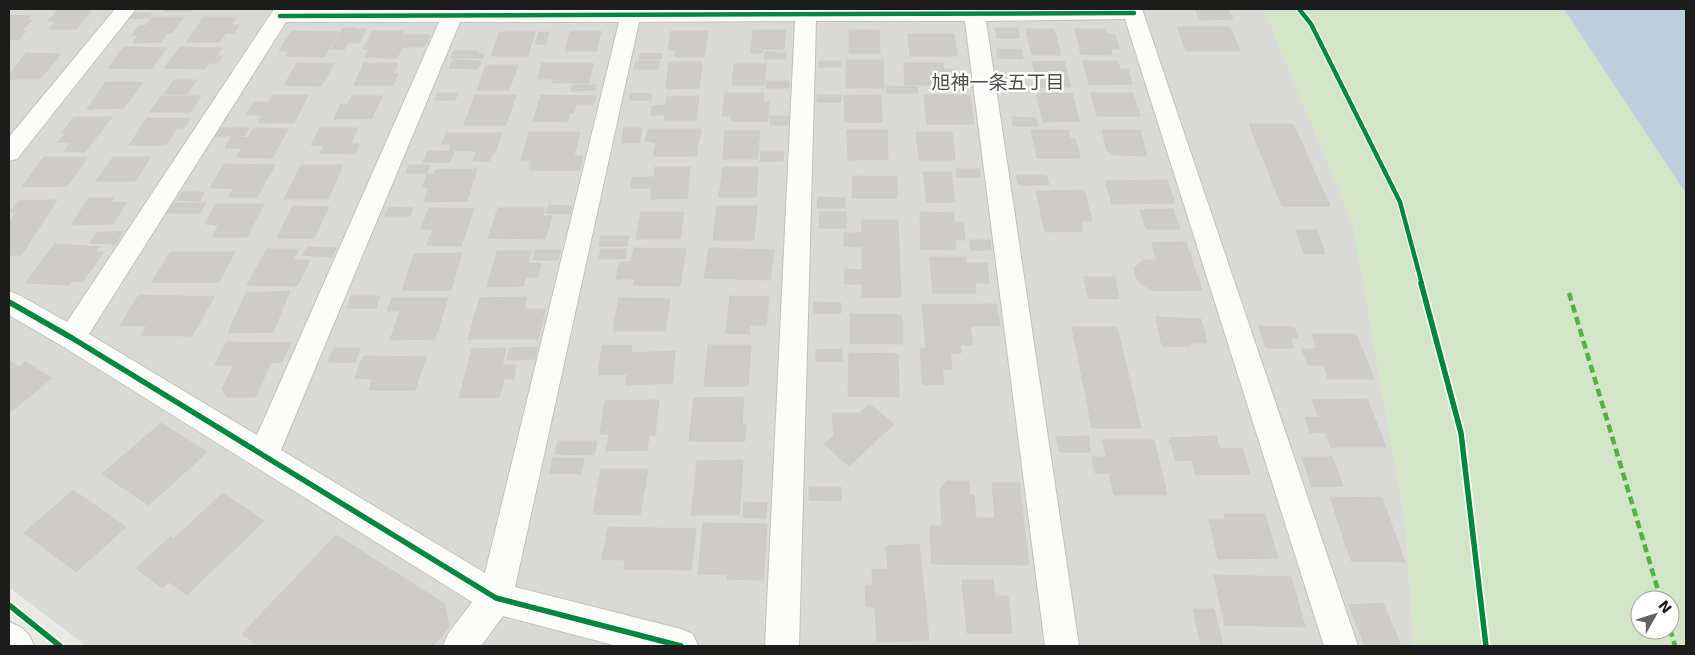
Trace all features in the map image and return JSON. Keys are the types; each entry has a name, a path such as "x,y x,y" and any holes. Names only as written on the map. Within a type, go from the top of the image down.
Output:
{"street":[{"path":"9,153 126,9"},
{"path":"72,338 282,12 1133,11 1341,646"},
{"path":"460,646 496,598 632,12"},
{"path":"782,646 806,12"},
{"path":"974,12 1062,646"},
{"path":"263,456 453,13"},
{"path":"9,302 72,338 496,598 681,646"},
{"path":"9,639 17,646"}],"shaded area":[{"path":"9,9 1260,9 1268,19 1353,224 1406,528 1414,646 86,646 9,587"}],"green space":[{"path":"1260,9 1564,9 1686,193 1686,646 1414,646 1406,528 1353,224 1268,19"}],"water":[{"path":"1564,9 1686,9 1686,193 1685,192"}],"building":[{"path":"59,9 93,9 76,29 48,29 55,22 48,21"},
{"path":"166,9 194,9 192,11 164,11"},
{"path":"1195,9 1228,9 1233,19 1200,20"},
{"path":"131,13 152,13 148,18 127,18"},
{"path":"31,15 27,20 32,20 22,31 26,31 20,39 9,40 9,16"},
{"path":"152,17 184,17 172,33 167,33 161,42 133,43 138,35 132,35 139,26 145,26"},
{"path":"204,17 237,17 231,25 239,25 234,33 226,33 219,42 186,42"},
{"path":"1177,27 1230,27 1240,51 1186,51"},
{"path":"343,28 356,28 344,50 331,49"},
{"path":"995,28 1018,28 1019,38 997,38"},
{"path":"357,29 367,29 359,43 349,43"},
{"path":"1026,29 1054,29 1061,55 1032,55"},
{"path":"1075,29 1105,29 1106,34 1115,35 1119,49 1110,49 1112,55 1081,54"},
{"path":"753,30 786,30 784,49 763,49 762,53 751,53"},
{"path":"849,30 879,30 880,53 849,53"},
{"path":"292,31 339,32 324,57 286,56 289,51 279,51"},
{"path":"373,31 403,31 402,35 430,35 424,47 402,47 397,58 365,57 369,49 363,49"},
{"path":"570,31 601,31 596,51 565,51"},
{"path":"671,31 708,31 704,57 675,57 676,50 668,50"},
{"path":"500,32 535,32 528,56 491,56"},
{"path":"539,32 549,32 546,44 535,44"},
{"path":"908,34 954,34 957,56 910,56"},
{"path":"124,47 167,48 151,69 108,68"},
{"path":"181,47 222,48 216,56 223,56 218,63 209,63 204,69 164,68"},
{"path":"997,49 1022,50 1023,59 998,58"},
{"path":"454,51 477,51 476,53 484,54 483,58 451,58"},
{"path":"765,52 786,53 785,59 764,59"},
{"path":"26,53 61,54 40,79 9,79 9,75"},
{"path":"641,53 662,54 661,59 639,59"},
{"path":"453,60 481,61 478,69 449,68"},
{"path":"846,60 883,60 884,88 846,88"},
{"path":"636,61 659,61 658,69 634,69"},
{"path":"820,61 841,61 841,67 819,67"},
{"path":"1064,61 1071,87 1039,87 1032,62"},
{"path":"1083,61 1117,61 1120,69 1128,69 1132,84 1089,85"},
{"path":"669,62 702,62 699,88 666,89"},
{"path":"297,63 334,64 321,86 284,85"},
{"path":"364,63 398,63 393,74 398,74 393,85 354,85"},
{"path":"542,63 593,63 589,83 552,83 554,79 538,79"},
{"path":"904,63 943,63 943,69 954,69 956,85 905,85"},
{"path":"734,64 766,64 764,85 732,85"},
{"path":"486,65 518,65 509,90 477,90"},
{"path":"174,80 197,80 187,94 164,94"},
{"path":"766,81 789,81 789,88 766,88"},
{"path":"106,82 143,82 124,108 87,109"},
{"path":"573,85 596,85 595,90 571,91"},
{"path":"887,86 918,87 918,93 887,93"},
{"path":"438,93 458,93 455,100 435,100"},
{"path":"631,93 652,94 651,100 629,100"},
{"path":"725,93 764,93 763,101 769,102 768,121 731,121 732,116 722,116"},
{"path":"1072,93 1079,121 1043,122 1037,94"},
{"path":"1091,93 1133,93 1140,116 1097,116"},
{"path":"273,95 308,95 294,123 258,123 262,115 246,115 254,102 269,102"},
{"path":"475,95 516,95 506,125 464,125"},
{"path":"541,95 596,96 593,104 576,104 574,113 570,113 567,122 533,121"},
{"path":"817,95 841,95 841,102 817,102"},
{"path":"881,95 882,122 845,122 844,96"},
{"path":"924,95 970,95 974,124 927,124"},
{"path":"161,96 201,96 190,112 150,112"},
{"path":"352,96 382,96 372,118 334,119 341,104 348,104"},
{"path":"699,96 696,120 665,120 665,115 651,115 652,106 666,105 667,97"},
{"path":"770,116 789,116 788,125 770,125"},
{"path":"74,117 112,117 85,152 64,151 71,143 58,142 66,133 62,133"},
{"path":"1012,117 1036,118 1038,126 1013,126"},
{"path":"147,118 191,118 184,128 177,128 166,145 129,145"},
{"path":"1249,124 1293,124 1330,206 1282,206"},
{"path":"219,128 249,128 244,136 214,136"},
{"path":"254,128 288,129 272,158 237,157 242,148 225,148 231,137 248,138"},
{"path":"320,128 358,128 350,144 359,144 355,154 320,153 324,145 311,145"},
{"path":"624,128 642,128 640,142 621,143"},
{"path":"648,129 701,129 696,156 653,156 656,142 645,141"},
{"path":"847,130 887,130 888,159 848,160"},
{"path":"1031,130 1068,130 1070,138 1075,139 1080,158 1037,158"},
{"path":"1102,130 1140,130 1147,156 1114,155 1107,150"},
{"path":"725,131 760,131 757,159 723,159"},
{"path":"529,132 580,132 574,156 583,156 580,170 529,170 532,160 521,160"},
{"path":"916,132 952,132 955,160 919,160"},
{"path":"446,133 502,133 495,153 493,153 489,161 473,161 477,151 449,150 451,144 442,144"},
{"path":"428,151 454,151 450,162 423,162"},
{"path":"761,152 784,152 783,161 760,161"},
{"path":"44,157 88,157 67,186 22,187"},
{"path":"113,157 151,157 135,181 96,181"},
{"path":"224,164 275,165 257,197 228,197 234,188 210,188"},
{"path":"301,165 343,165 328,199 284,199"},
{"path":"409,165 430,165 427,173 406,173"},
{"path":"655,167 690,167 687,198 651,199 652,188 631,188 632,178 654,177"},
{"path":"723,167 758,167 756,197 719,197"},
{"path":"477,169 467,201 424,202 429,187 423,187 427,174 434,174 435,170"},
{"path":"956,169 979,169 980,177 957,177"},
{"path":"923,172 951,172 955,202 927,202"},
{"path":"1016,175 1046,175 1049,185 1018,185"},
{"path":"853,176 897,177 897,198 852,198"},
{"path":"1167,180 1175,203 1112,204 1105,181"},
{"path":"1084,190 1092,221 1080,221 1083,231 1045,232 1036,191"},
{"path":"182,192 204,192 200,201 177,200"},
{"path":"818,197 845,198 845,208 817,208"},
{"path":"89,198 114,198 111,202 126,203 113,224 71,225"},
{"path":"57,200 21,255 9,255 9,223 16,212 10,212 18,201"},
{"path":"174,203 206,203 200,213 167,213"},
{"path":"216,204 264,204 247,237 212,237 219,225 205,224"},
{"path":"549,205 572,206 570,214 546,213"},
{"path":"293,206 329,207 314,238 277,238"},
{"path":"717,206 757,206 754,240 713,240"},
{"path":"389,207 413,208 410,216 385,216"},
{"path":"429,208 474,209 461,246 427,245 433,229 421,229"},
{"path":"498,208 545,208 543,216 552,216 545,239 488,238"},
{"path":"1173,209 1180,229 1146,229 1140,210"},
{"path":"641,212 684,212 680,239 636,239"},
{"path":"820,212 846,212 846,228 819,228"},
{"path":"920,212 954,213 954,222 963,222 965,240 955,240 956,250 921,249"},
{"path":"861,220 898,220 901,297 862,297 862,284 844,284 845,269 862,270 862,247 844,246 844,233 862,233"},
{"path":"1296,230 1317,230 1325,254 1304,253"},
{"path":"98,232 123,232 115,244 90,243"},
{"path":"601,236 629,236 627,246 599,246"},
{"path":"970,240 990,240 991,250 971,250"},
{"path":"1186,242 1202,290 1153,291 1137,281 1134,268 1144,260 1157,260 1152,243"},
{"path":"55,244 99,247 95,252 104,252 82,282 72,281 69,285 25,283"},
{"path":"307,247 336,248 332,257 302,255"},
{"path":"634,248 686,249 680,286 633,285 635,279 616,279 620,262 631,262"},
{"path":"709,248 774,250 770,280 704,278"},
{"path":"267,249 299,249 293,260 310,260 297,286 247,285"},
{"path":"601,249 627,249 625,259 599,259"},
{"path":"535,250 561,250 558,260 533,260"},
{"path":"497,251 531,251 528,263 541,264 538,277 526,277 523,286 487,287"},
{"path":"170,252 235,252 219,282 152,282"},
{"path":"462,253 451,290 402,290 414,254"},
{"path":"930,257 966,257 966,263 987,263 989,283 975,283 976,293 933,293"},
{"path":"1084,277 1115,277 1119,299 1088,298"},
{"path":"290,291 273,332 228,333 246,293"},
{"path":"139,295 214,297 192,336 141,335 147,326 120,325"},
{"path":"351,296 380,296 376,308 347,308"},
{"path":"730,296 769,297 766,325 750,325 749,334 726,333"},
{"path":"527,297 524,309 545,309 538,339 468,339 480,298"},
{"path":"392,298 448,298 435,339 390,340 400,311 387,311"},
{"path":"619,298 670,299 665,331 613,331"},
{"path":"814,302 841,303 841,313 814,313"},
{"path":"996,304 1000,325 970,326 973,345 960,345 961,353 950,354 952,369 942,370 944,384 923,385 920,348 926,348 922,305"},
{"path":"850,314 902,315 902,344 850,343"},
{"path":"1156,317 1201,319 1207,343 1190,343 1191,346 1162,346"},
{"path":"1259,326 1294,327 1298,338 1290,338 1294,348 1266,348"},
{"path":"1072,327 1117,327 1141,428 1092,428"},
{"path":"1312,334 1356,334 1374,379 1328,379 1324,365 1308,365 1302,349 1317,349"},
{"path":"226,342 291,343 282,362 271,363 255,397 227,397 222,389 234,365 215,365"},
{"path":"632,345 631,353 675,351 672,383 626,385 627,374 598,375 602,346"},
{"path":"708,345 751,345 748,386 704,386"},
{"path":"537,347 535,359 507,360 510,348"},
{"path":"334,348 360,348 355,362 328,362"},
{"path":"506,348 502,365 516,365 514,379 504,379 499,397 459,398 472,349"},
{"path":"842,349 842,361 816,361 816,350"},
{"path":"849,353 898,354 899,397 848,396"},
{"path":"363,356 426,357 415,390 369,390 373,379 355,378"},
{"path":"10,361 19,367 25,362 52,378 9,413"},
{"path":"744,397 742,424 746,424 745,441 689,441 694,398"},
{"path":"1367,399 1386,447 1331,447 1325,432 1310,433 1305,417 1319,418 1312,400"},
{"path":"659,400 655,435 649,435 647,450 606,451 609,434 600,434 605,401"},
{"path":"869,404 894,424 849,466 824,444 834,436 832,413 860,413"},
{"path":"161,423 207,452 149,505 102,474"},
{"path":"1088,436 1091,452 1060,452 1056,437"},
{"path":"1216,436 1220,449 1242,448 1250,474 1196,475 1192,460 1176,461 1169,438"},
{"path":"1103,440 1154,440 1167,495 1114,495 1109,473 1095,473 1092,457 1106,457"},
{"path":"558,441 597,441 594,455 555,454"},
{"path":"1302,457 1332,457 1343,486 1312,487"},
{"path":"553,458 584,459 581,474 550,473"},
{"path":"743,460 739,515 691,515 697,461"},
{"path":"601,469 648,469 640,515 593,514"},
{"path":"947,481 969,481 970,495 974,495 976,518 995,518 992,483 1019,483 1029,565 932,564 930,526 942,526 940,489"},
{"path":"809,487 841,487 841,501 809,500"},
{"path":"73,490 126,527 76,572 24,533"},
{"path":"223,493 264,521 187,595 169,582 162,588 136,568 170,537 173,539"},
{"path":"1330,497 1382,498 1405,562 1351,561"},
{"path":"744,502 767,503 766,518 743,517"},
{"path":"1224,514 1265,514 1278,558 1218,559 1209,520 1226,520"},
{"path":"703,523 767,524 763,580 727,579 728,574 698,574"},
{"path":"608,527 696,529 691,570 624,569 625,560 602,559"},
{"path":"336,535 445,604 449,627 433,646 260,646 242,634"},
{"path":"919,544 929,640 877,642 875,607 866,607 865,586 873,586 872,570 888,569 886,546"},
{"path":"1214,575 1291,577 1305,627 1225,625"},
{"path":"962,580 993,580 995,596 1008,596 1012,633 967,633"},
{"path":"1383,603 1401,646 1365,646 1349,605"},
{"path":"1193,609 1214,609 1223,646 1201,646"}],"marked path":[{"path":"1569,293 1658,590"},
{"path":"1673,640 1675,646"}],"cycle path":[{"path":"1299,9 1311,24 1400,202 1461,433 1486,646"},
{"path":"280,16 1134,13"},
{"path":"9,302 72,338 496,598 681,646"},
{"path":"9,605 60,646"}],"district":[{"name":"旭神一条五丁目","path":"998,82"}]}
